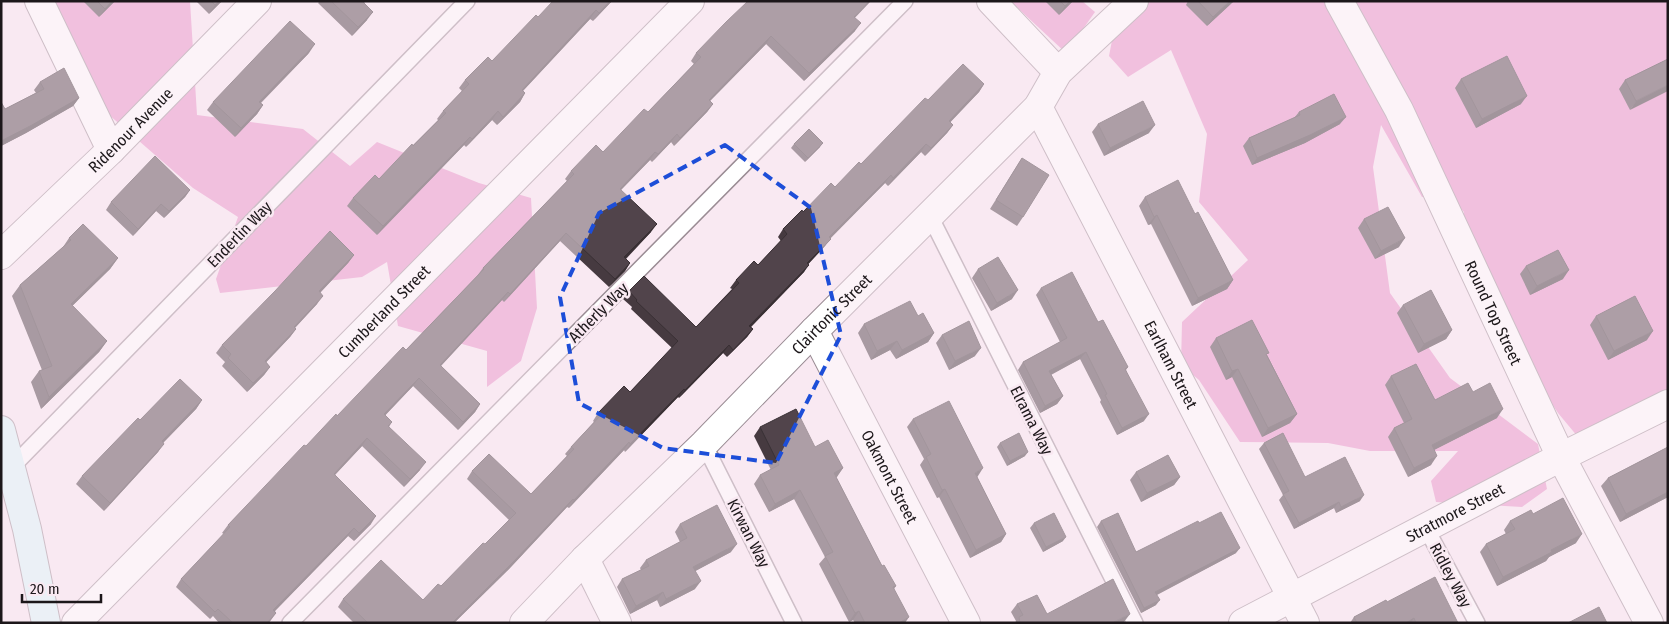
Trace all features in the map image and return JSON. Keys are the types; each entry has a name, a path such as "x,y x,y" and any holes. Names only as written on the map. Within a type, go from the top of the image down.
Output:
{"main road":[{"path":"1,430 27,529 46,623"}],"street":[{"path":"39,1 111,150"},
{"name":"Ridenour Avenue","path":"1,255 111,150 257,1"},
{"name":"Cumberland Street","path":"76,623 690,1"},
{"path":"991,1 1058,72"},
{"name":"Clairtonic Street","path":"524,623 584,559 704,444 1038,107 1058,72 1134,1"},
{"name":"Round Top Street","path":"1339,1 1399,110 1561,457 1649,623"},
{"name":"Earlham Street","path":"1038,107 1305,623"},
{"name":"Oakmont Street","path":"814,331 966,623"},
{"name":"Stratmore Street","path":"1244,623 1561,457 1668,404"},
{"path":"584,559 617,623"}],"lane":[{"name":"Enderlin Way","path":"12,467 466,1"},
{"name":"Atherly Way","path":"290,623 905,1"},
{"name":"Elrama Way","path":"930,216 1135,623"},
{"name":"Kirwan Way","path":"704,444 794,623"},
{"name":"Ridley Way","path":"1426,528 1477,623"}],"highlighted area":[{"path":"725,145 811,208 841,335 776,463 663,448 579,403 560,297 599,213"}],"shaded area":[{"path":"51,1 190,1 197,115 303,129 350,166 377,142 479,183 531,198 537,308 521,361 487,387 487,351 398,326 387,262 362,277 220,293 216,279 238,217 193,188 108,114"},
{"path":"1010,1 1082,1 1095,12 1066,53"},
{"path":"1151,1 1668,1 1668,409 1588,449 1558,413 1452,253 1464,212 1452,199 1422,197 1381,125 1373,167 1390,293 1450,378 1538,444 1547,489 1522,507 1436,502 1431,481 1458,451 1370,451 1328,443 1240,442 1199,380 1181,365 1182,322 1248,260 1199,202 1207,134 1171,50 1128,77 1109,56 1114,30"}],"building":[{"path":"97,1 112,1 105,9"},
{"path":"211,1 219,1 215,5"},
{"path":"331,1 364,1 373,12 358,27"},
{"path":"553,1 610,1 599,13 596,10 522,90 525,93 503,117 498,111 383,226 353,198 375,175 379,179 412,144 413,146 446,113 443,111 469,84 465,80 488,57 492,61 536,15 538,17"},
{"path":"748,1 869,1 854,17 861,23 809,73 771,36 709,100 713,104 680,138 677,134 658,154 655,152 620,189 657,224 624,257 630,263 615,279 566,233 510,294 508,292 440,365 480,404 463,422 419,378 384,414 392,422 388,426 426,462 410,479 367,438 334,474 376,516 359,533 354,528 273,610 276,613 267,623 233,623 218,609 215,612 181,579 230,527 228,525 304,445 306,446 336,414 337,416 403,347 406,350 574,174 571,171 596,145 603,152 644,109 648,112 701,57 696,53"},
{"path":"1060,1 1070,1 1065,6"},
{"path":"1198,1 1230,1 1213,17"},
{"path":"290,21 315,44 259,102 263,105 241,128 213,102"},
{"path":"1507,56 1527,96 1482,119 1461,79"},
{"path":"1668,59 1668,85 1636,101 1625,80"},
{"path":"963,64 984,84 949,121 953,125 931,148 926,144 893,178 891,175 829,237 831,239 807,263 809,265 749,326 753,329 733,350 729,345 630,444 629,442 452,623 366,623 343,599 381,560 423,600 438,584 441,586 483,543 485,544 516,513 472,471 489,454 531,494 574,449 571,447 601,415 598,413 624,386 630,392 678,341 636,301 629,291 644,276 696,327 739,283 736,280 754,261 758,265 787,234 783,229 802,210 803,212 831,183 835,187 859,162 861,164 925,98 928,100"},
{"path":"64,68 79,98 1,141 1,102 5,109 44,89 40,82"},
{"path":"1334,94 1346,117 1257,158 1249,138 1300,115 1299,112"},
{"path":"1143,101 1155,125 1110,148 1098,124"},
{"path":"809,129 823,143 808,158 794,144"},
{"path":"155,156 190,190 169,211 161,204 138,229 111,202"},
{"path":"1022,158 1049,175 1023,217 996,200"},
{"path":"1178,180 1195,214 1198,212 1233,280 1198,298 1157,215 1154,217 1145,197"},
{"path":"1388,207 1405,238 1381,251 1364,219"},
{"path":"83,224 118,258 71,304 107,341 49,397 39,371 52,366 20,285 71,240 69,238"},
{"path":"330,231 354,255 319,291 323,296 294,327 296,329 265,361 270,367 253,383 228,358 231,354 222,345"},
{"path":"1558,250 1569,270 1537,286 1526,266"},
{"path":"998,257 1018,290 997,303 978,269"},
{"path":"1072,272 1098,322 1103,320 1128,367 1125,369 1149,414 1122,428 1086,352 1049,371 1063,396 1045,406 1023,362 1067,338 1041,288"},
{"path":"1431,290 1452,330 1424,344 1403,305"},
{"path":"1635,296 1653,331 1614,351 1596,316"},
{"path":"910,301 918,316 923,313 934,333 902,350 897,341 877,351 864,324"},
{"path":"1252,320 1269,353 1266,354 1297,414 1268,428 1238,369 1232,371 1216,338"},
{"path":"969,321 981,348 955,361 942,335"},
{"path":"1416,364 1435,400 1468,383 1473,392 1490,383 1503,409 1432,445 1437,456 1414,468 1394,428 1412,419 1391,376"},
{"path":"180,379 202,400 162,441 164,444 110,503 82,476 138,418 140,420"},
{"path":"949,401 983,468 975,473 1006,534 976,550 945,489 942,490 926,457 931,454 913,419"},
{"path":"796,409 815,447 828,440 843,468 834,473 882,566 884,565 896,586 893,587 909,617 899,623 865,623 859,611 855,613 825,556 833,552 800,490 775,504 760,475 779,465 760,427"},
{"path":"1019,433 1028,452 1010,461 1000,443"},
{"path":"1283,433 1305,477 1345,457 1364,495 1341,507 1339,502 1299,523 1283,494 1289,491 1264,443"},
{"path":"1668,447 1668,492 1626,514 1608,478"},
{"path":"1168,455 1180,477 1147,493 1136,472"},
{"path":"1563,498 1582,534 1503,577 1486,544 1515,529 1510,521 1531,510 1533,514"},
{"path":"717,505 737,544 693,567 701,581 666,599 663,592 636,606 622,579 649,566 646,560 687,538 680,524"},
{"path":"1221,512 1240,548 1155,592 1160,600 1144,608 1101,521 1118,513 1136,552 1198,521 1199,523"},
{"path":"1054,513 1066,537 1046,547 1034,523"},
{"path":"1435,577 1458,623 1416,623 1414,618 1406,623 1357,623 1354,617"},
{"path":"1113,579 1130,614 1114,623 1020,623 1019,617 1023,615 1017,604 1037,595 1047,614"},
{"path":"1599,607 1607,623 1568,623"}]}
